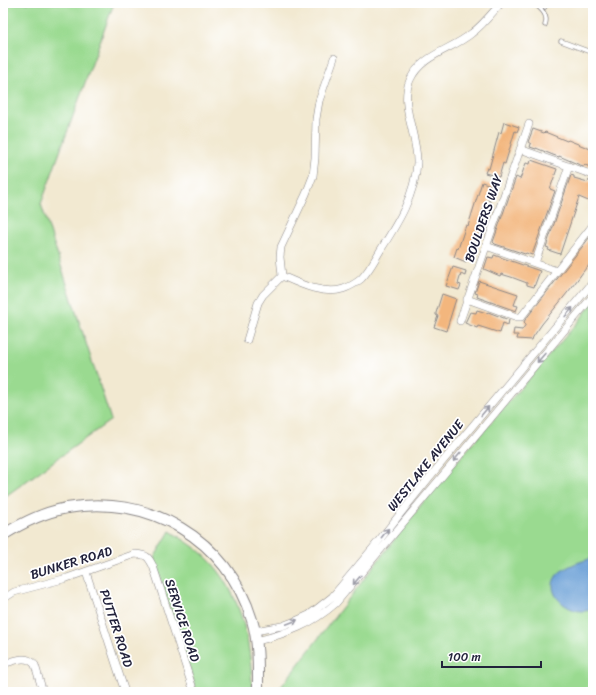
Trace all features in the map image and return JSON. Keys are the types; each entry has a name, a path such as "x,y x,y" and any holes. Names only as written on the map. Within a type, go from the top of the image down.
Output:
{"main road":[{"path":"3,535 46,514 66,508 92,505 120,507 146,512 163,518 185,530 199,540 217,557 234,579 241,592 252,619 256,636 258,692"}],"street":[{"path":"282,276 315,289 330,291 342,289 361,279 402,213 409,198 414,180 417,152 407,106 407,91 413,74 427,59 472,33 502,3"},
{"path":"282,276 280,258 281,247 313,176 316,119 319,101 334,58"},
{"name":"BOULDERS WAY","path":"460,321 529,124"},
{"path":"520,149 593,175"},
{"path":"535,263 569,166"},
{"path":"467,299 517,317 522,315 593,225"},
{"path":"486,246 557,271"},
{"path":"247,340 258,303 263,295 282,276"},
{"name":"WESTLAKE AVENUE","path":"256,636 309,615 332,597 437,467 593,282"},
{"name":"WESTLAKE AVENUE","path":"256,636 283,634 301,627 327,611 336,603 593,296"},
{"name":"BUNKER ROAD","path":"3,599 14,592 67,578 135,554 145,555 148,557"},
{"name":"SERVICE ROAD","path":"148,557 153,566 194,692"},
{"name":"PUTTER ROAD","path":"86,572 125,692"},
{"path":"3,664 21,659 26,659 33,662 43,692"}],"lane":[{"path":"534,3 546,15 547,21 545,25"},
{"path":"541,3 544,6"},
{"path":"562,41 593,53"}],"green space":[{"path":"3,3 114,3 41,204 111,420 3,498"},
{"path":"593,302 593,692 277,692 434,488 578,322"},
{"path":"170,531 188,542 212,564 224,579 234,596 246,634 252,692 197,692 154,558"}],"water":[{"path":"593,558 593,608 586,611 578,611 563,604 553,590 553,583 557,575 564,569 579,562"}],"building":[{"path":"504,122 519,127 517,132 515,131 505,164 503,163 499,177 485,173 487,168 489,169 499,132 501,133"},
{"path":"533,129 593,150 593,168 580,165 559,156 530,147 531,144 528,142"},
{"path":"531,160 557,169 550,189 555,191 532,255 495,244 493,242 516,177 520,179 526,163 530,164"},
{"path":"571,175 574,176 574,178 593,182 593,203 579,197 560,254 548,250 549,248 546,247"},
{"path":"482,182 496,187 494,192 491,190 488,200 490,201 489,206 485,204 482,214 486,215 484,220 481,219 478,229 480,230 479,234 474,247 471,246 466,262 454,257 466,225 468,226"},
{"path":"593,233 593,259 587,268 542,324 532,340 517,339 518,335 513,335 514,329 522,330 526,324 524,322 525,320"},
{"path":"494,255 540,271 534,287 511,277 501,274 500,276 484,269 488,257 493,258"},
{"path":"453,267 466,271 465,276 461,274 458,284 461,285 459,290 446,286"},
{"path":"479,281 518,294 514,305 518,306 516,311 477,297 478,294 475,293"},
{"path":"442,294 456,299 446,331 434,327 438,316 436,313"},
{"path":"477,310 488,312 509,320 508,325 503,323 500,333 478,326 477,328 465,323 470,312 476,313"}]}
